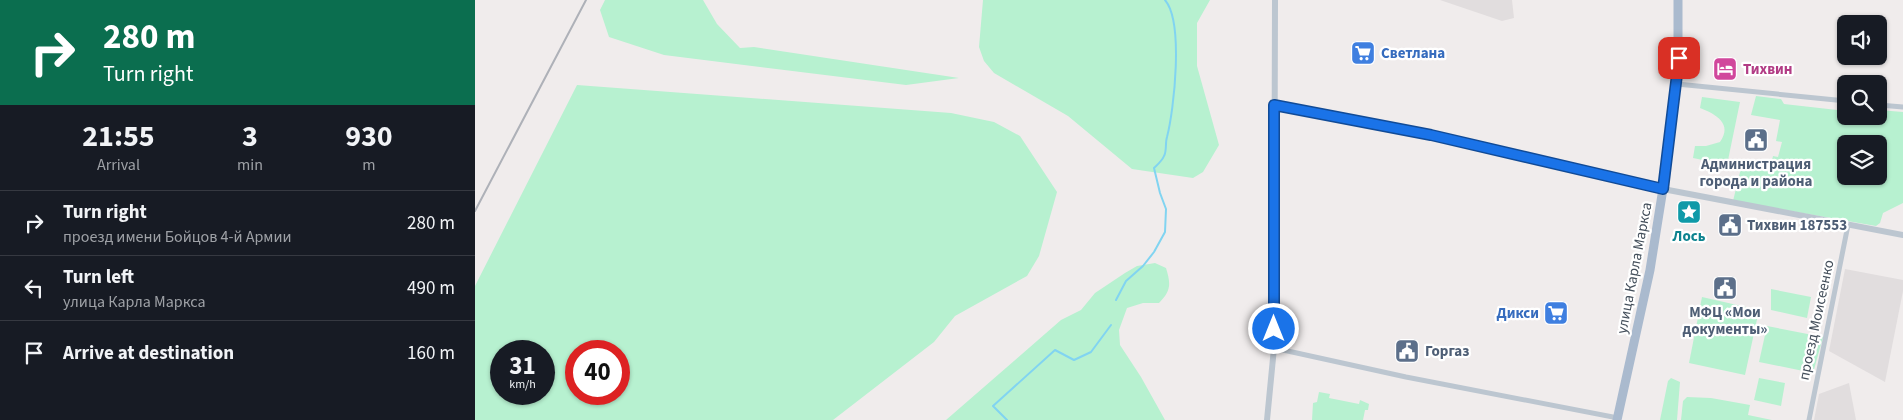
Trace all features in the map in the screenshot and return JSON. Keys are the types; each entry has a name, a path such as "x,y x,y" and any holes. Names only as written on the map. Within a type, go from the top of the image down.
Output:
{"main road":[{"name":"улица Карла Маркса","path":"1618,419 1650,270 1663,189 1677,84 1679,44 1678,0"}],"street":[{"path":"1267,420 1274,348 1275,0"},
{"path":"1677,84 1837,100"},
{"path":"1274,105 1423,133 1663,189 1903,235"},
{"path":"1887,106 1903,107"},
{"name":"проезд Моисеенко","path":"1809,420 1848,224"},
{"path":"1274,348 1618,419"}],"shaded area":[{"path":"1440,0 1512,0 1514,18 1502,21"},
{"path":"1845,269 1903,280 1903,291 1885,382 1829,351"},
{"path":"1849,383 1856,420 1814,420 1819,394"}],"green space":[{"path":"605,0 703,0 717,24 740,48 754,47 959,78 906,85 664,55 609,37 600,10"},
{"path":"983,0 1210,0 1197,23 1197,66 1219,145 1203,172 1193,178 1132,169 1068,116 994,73 984,61 979,47"},
{"path":"577,85 951,113 994,122 1020,136 1057,192 1039,256 1027,276 955,316 934,342 833,420 475,420 475,286"},
{"path":"1756,96 1781,99 1784,104 1837,110 1837,125 1887,125 1887,111 1903,112 1903,203 1883,213 1880,223 1876,226 1733,201 1742,164 1770,170 1773,156 1778,157 1782,142 1776,141 1780,120 1751,115"},
{"path":"1702,97 1740,102 1727,165 1693,158 1695,146 1706,146 1720,142 1725,130 1721,120 1712,113 1700,108"},
{"path":"1155,263 1166,268 1169,287 1166,295 1159,303 1143,303 1127,308 1119,330 1120,345 1141,377 1165,420 946,420 1061,320 1081,310 1095,293 1137,266"},
{"path":"1771,289 1811,297 1807,318 1771,310"},
{"path":"1702,297 1759,310 1745,375 1689,363"},
{"path":"1767,326 1823,337 1813,373 1759,362"},
{"path":"1671,378 1680,382 1677,420 1660,420 1668,381"},
{"path":"1759,378 1785,383 1781,406 1754,400"},
{"path":"1319,392 1330,394 1329,398 1359,404 1360,400 1369,404 1368,410 1365,410 1363,420 1312,420 1313,403 1317,402"},
{"path":"1687,397 1711,398 1750,405 1748,415 1772,420 1681,420 1683,401"}],"waterway":[{"path":"1116,300 1126,281 1143,266 1154,252 1165,232 1166,209 1154,168 1165,154 1176,67 1174,27 1171,11 1165,0"},
{"path":"1007,420 993,406 1055,350 1074,360 1091,352 1111,325"}],"railway":[{"path":"475,211 586,0"}],"place":[{"name":"Светлана","path":"1363,53"},
{"name":"Тихвин","path":"1725,69"},
{"name":"Администрация города и района","path":"1756,140"},
{"name":"Лось","path":"1689,212"},
{"name":"Тихвин 187553","path":"1730,225"},
{"name":"МФЦ «Мои документы»","path":"1725,288"},
{"name":"Дикси","path":"1556,313"},
{"name":"Горгаз","path":"1407,351"}],"route":[{"path":"1274,329 1274,105 1431,135 1663,189 1679,58"}]}
